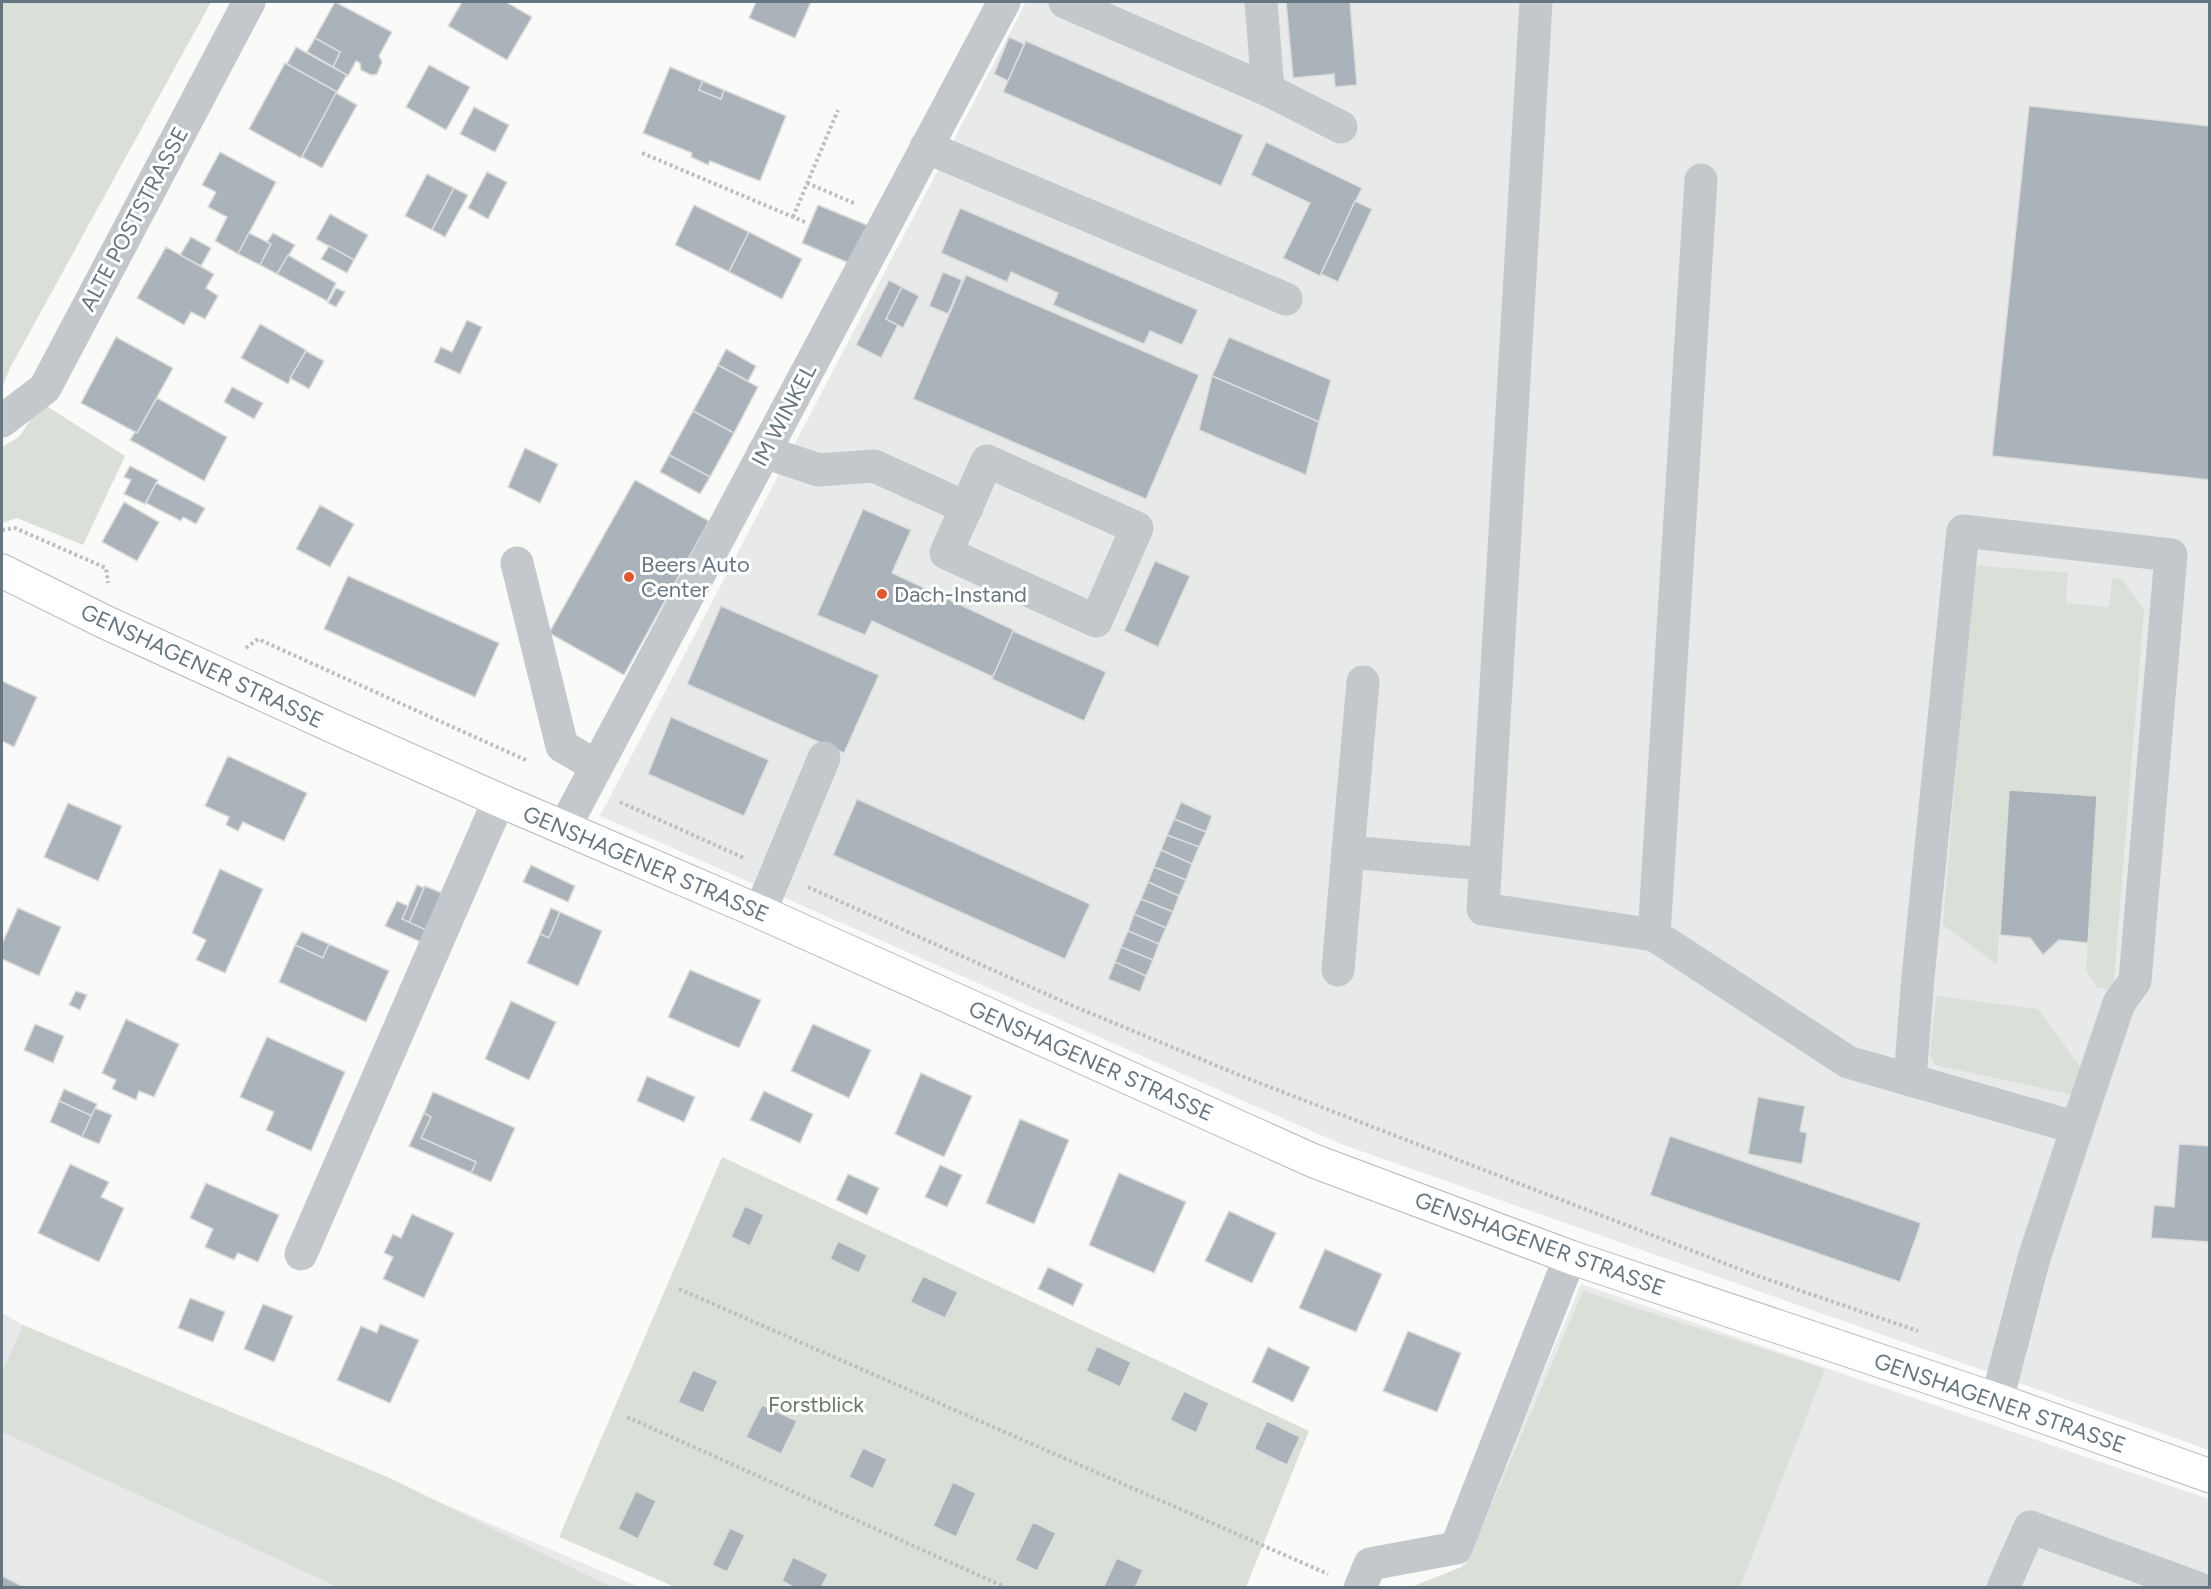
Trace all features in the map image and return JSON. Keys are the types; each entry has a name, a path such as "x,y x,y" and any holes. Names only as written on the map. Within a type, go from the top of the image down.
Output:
{"main road":[{"name":"GENSHAGENER STRASSE","path":"2,571 105,622 499,800 760,912 1314,1161 1570,1257 1996,1400 2210,1476"}],"street":[{"name":"ALTE POSTSTRASSE","path":"2,421 45,388 249,2"},
{"name":"IM WINKEL","path":"564,828 1004,2"},
{"path":"1065,2 1268,90 1341,127"},
{"path":"1260,2 1268,90"},
{"path":"1536,2 1483,909 1654,935 1848,1062 2077,1128"},
{"path":"926,147 1286,299"},
{"path":"1654,935 1701,180"},
{"path":"764,452 819,470 874,466 967,508"},
{"path":"987,461 1137,528 1096,621 946,553 967,508 987,461"},
{"path":"1910,1079 1920,953 1963,531 2171,555 2135,981 2119,1003 2077,1128 2034,1258 1996,1400"},
{"path":"517,563 562,746 591,776"},
{"path":"1338,970 1363,682"},
{"path":"760,912 824,758"},
{"path":"301,1254 499,800"},
{"path":"1348,852 1485,864"},
{"path":"1348,1583 1370,1564 1456,1548 1570,1257"},
{"path":"2003,1587 2030,1527 2198,1587"}],"path":[{"path":"793,217 838,110"},
{"path":"642,153 805,222"},
{"path":"807,183 889,218"},
{"path":"2,530 15,528 106,568"},
{"path":"258,639 531,762"},
{"path":"591,776 776,872 1063,1001 1244,1077 1755,1275 1919,1332"},
{"path":"680,1289 1348,1583"},
{"path":"627,1417 1007,1587"}],"shaded area":[{"path":"1026,2 2209,2 2209,1450 1341,1144 600,816"},
{"path":"1581,1284 2209,1499 2209,1587 1452,1588"},
{"path":"2,1313 23,1325 639,1587 2,1587"}],"green space":[{"path":"2,2 211,2 10,368 2,388"},
{"path":"42,403 125,456 83,545 17,518 2,523 2,447 19,437"},
{"path":"1973,565 2068,573 2066,603 2109,607 2112,578 2122,579 2144,610 2113,990 2097,988 2086,971 2097,796 2009,790 1997,965 1943,925"},
{"path":"1936,996 2038,1009 2086,1075 2074,1095 1935,1065 1930,1055"},
{"name":"Forstblick","path":"722,1157 1309,1431 1246,1587 675,1587 559,1537"},
{"path":"1583,1291 1825,1369 1740,1587 1409,1588 1466,1565"},
{"path":"23,1325 390,1478 611,1587 338,1587 2,1432 2,1372"}],"building":[{"path":"335,2 392,32 379,56 382,62 377,74 371,75 361,70 360,63 356,61 348,76 333,67 340,52 315,38"},
{"path":"462,2 506,2 532,17 507,60 448,26"},
{"path":"756,2 811,2 795,38 749,18"},
{"path":"1286,2 1350,2 1357,85 1335,87 1334,74 1293,78"},
{"path":"1009,37 1024,44 1008,81 994,74"},
{"path":"315,38 340,52 333,67 307,52"},
{"path":"1026,41 1243,135 1221,186 1003,92"},
{"path":"296,47 347,75 337,92 287,64"},
{"path":"285,63 337,92 301,158 249,129"},
{"path":"429,65 470,87 446,130 406,107"},
{"path":"670,67 703,81 699,90 721,99 724,90 786,116 760,181 710,161 708,165 691,157 692,153 643,133"},
{"path":"703,81 724,90 721,99 699,90"},
{"path":"336,93 357,105 322,168 302,157"},
{"path":"2029,106 2210,126 2210,480 1992,456"},
{"path":"474,107 509,125 495,152 460,134"},
{"path":"1266,142 1362,188 1320,276 1283,258 1310,203 1251,175"},
{"path":"220,152 276,182 238,254 215,241 227,217 208,207 216,192 202,185"},
{"path":"487,172 507,182 488,219 468,208"},
{"path":"427,174 454,188 432,230 405,216"},
{"path":"454,188 468,195 445,237 432,230"},
{"path":"1355,201 1372,209 1338,282 1321,274"},
{"path":"694,205 749,232 729,272 675,245"},
{"path":"818,205 869,226 849,263 802,243"},
{"path":"960,208 1198,310 1182,345 1150,331 1144,344 1053,305 1058,293 1011,272 1007,282 941,253"},
{"path":"330,214 368,235 354,260 316,239"},
{"path":"749,232 802,259 782,299 729,272"},
{"path":"249,233 271,244 260,265 238,254"},
{"path":"273,233 295,245 277,274 260,265 271,244 267,242"},
{"path":"191,237 211,248 201,266 180,255"},
{"path":"329,246 354,260 347,273 321,259"},
{"path":"166,247 214,274 206,288 218,296 205,319 191,312 184,325 137,298"},
{"path":"288,255 336,283 327,301 277,274"},
{"path":"943,272 962,280 948,314 929,306"},
{"path":"966,275 1199,375 1146,499 913,399"},
{"path":"889,280 902,287 886,319 898,325 881,358 856,345"},
{"path":"902,287 919,296 903,328 886,319"},
{"path":"336,288 345,292 336,307 328,303"},
{"path":"467,320 482,327 460,374 434,362 441,347 452,352"},
{"path":"260,324 306,350 288,384 241,358"},
{"path":"116,337 173,368 137,433 81,403"},
{"path":"1229,337 1331,380 1319,422 1212,376"},
{"path":"726,349 756,366 748,381 718,365"},
{"path":"306,351 324,361 309,389 290,378"},
{"path":"718,365 758,387 734,433 693,411"},
{"path":"1212,376 1319,422 1306,475 1199,430"},
{"path":"232,387 263,403 254,419 224,402"},
{"path":"157,398 227,437 204,481 130,440 135,432 137,433"},
{"path":"693,411 734,433 710,477 669,455"},
{"path":"525,448 558,464 540,503 508,487"},
{"path":"669,455 710,477 700,494 660,472"},
{"path":"130,466 158,480 145,504 124,494 131,480 124,477"},
{"name":"Beers Auto Center","path":"635,480 709,521 624,675 549,633"},
{"path":"156,483 205,508 196,524 183,517 181,521 146,503"},
{"path":"124,502 159,522 137,561 102,542"},
{"path":"320,505 354,524 330,567 296,549"},
{"name":"Dach-Instand","path":"863,509 911,530 892,573 1014,630 993,677 872,621 865,635 817,615"},
{"path":"1155,561 1190,576 1158,647 1124,631"},
{"path":"348,576 499,643 475,697 324,629"},
{"path":"721,606 879,675 844,753 687,684"},
{"path":"1013,631 1106,672 1084,721 992,679"},
{"path":"2,681 37,697 14,747 2,741"},
{"path":"671,717 769,760 744,816 648,774"},
{"path":"228,756 307,793 284,841 243,822 238,831 226,825 229,817 205,806"},
{"path":"2009,790 2097,796 2088,943 2059,940 2043,955 2030,938 2000,935"},
{"path":"857,799 1090,904 1065,959 833,855"},
{"path":"1181,802 1212,816 1206,832 1174,819"},
{"path":"68,803 122,826 98,881 44,857"},
{"path":"1174,819 1206,832 1199,847 1167,835"},
{"path":"1167,835 1199,847 1192,864 1161,850"},
{"path":"1161,850 1192,864 1186,880 1154,867"},
{"path":"531,865 575,886 568,902 523,882"},
{"path":"1154,867 1186,880 1179,896 1148,882"},
{"path":"220,869 263,889 225,973 196,960 206,940 192,933"},
{"path":"1148,882 1179,896 1173,912 1141,899"},
{"path":"417,885 424,888 409,923 402,919"},
{"path":"425,886 447,895 431,932 409,923"},
{"path":"1141,899 1173,912 1166,928 1134,914"},
{"path":"397,901 408,906 402,919 428,931 423,943 385,926"},
{"path":"18,908 61,927 39,976 2,959 2,944"},
{"path":"551,908 560,912 549,938 540,934"},
{"path":"560,912 602,931 578,986 527,963 540,934 549,938"},
{"path":"1134,914 1166,928 1159,944 1128,931"},
{"path":"1128,931 1159,944 1153,960 1121,947"},
{"path":"302,932 329,944 323,958 295,945"},
{"path":"329,944 389,971 366,1022 279,982 295,945 323,958"},
{"path":"1121,947 1153,960 1146,976 1115,962"},
{"path":"1115,962 1146,976 1140,992 1108,979"},
{"path":"690,970 761,1000 739,1048 668,1017"},
{"path":"76,991 87,995 80,1010 69,1005"},
{"path":"511,1001 556,1022 529,1080 485,1059"},
{"path":"126,1019 179,1044 154,1097 139,1091 136,1100 112,1089 116,1080 102,1073"},
{"path":"35,1024 64,1036 53,1063 24,1050"},
{"path":"813,1024 871,1050 849,1098 791,1071"},
{"path":"267,1037 345,1072 311,1151 266,1130 274,1112 240,1097"},
{"path":"921,1073 972,1096 944,1157 895,1134"},
{"path":"647,1076 695,1097 684,1122 637,1101"},
{"path":"64,1089 97,1104 92,1116 59,1101"},
{"path":"764,1091 813,1114 800,1143 750,1120"},
{"path":"433,1092 515,1128 491,1182 471,1173 476,1162 421,1138 431,1117 424,1113"},
{"path":"1758,1097 1805,1106 1800,1131 1807,1133 1802,1164 1748,1154"},
{"path":"59,1101 92,1116 82,1137 50,1122"},
{"path":"95,1108 112,1115 99,1144 82,1137"},
{"path":"424,1113 431,1117 421,1138 476,1162 471,1173 409,1146"},
{"path":"1020,1119 1069,1140 1034,1224 986,1203"},
{"path":"1670,1136 1921,1223 1900,1282 1650,1195"},
{"path":"2179,1144 2210,1146 2210,1242 2151,1238 2154,1205 2174,1207"},
{"path":"70,1164 109,1182 101,1197 124,1208 99,1262 38,1233"},
{"path":"940,1165 962,1175 947,1207 925,1197"},
{"path":"1119,1173 1186,1202 1154,1273 1089,1245"},
{"path":"848,1174 879,1188 867,1215 836,1200"},
{"path":"206,1183 279,1215 258,1262 238,1253 234,1260 205,1247 213,1229 190,1218"},
{"path":"745,1206 764,1215 750,1246 731,1237"},
{"path":"1229,1211 1276,1233 1252,1283 1205,1261"},
{"path":"412,1214 454,1233 424,1298 383,1279 393,1257 384,1253 393,1234 401,1238"},
{"path":"838,1241 867,1255 859,1273 830,1259"},
{"path":"1325,1249 1382,1274 1356,1332 1299,1308"},
{"path":"1048,1267 1083,1284 1073,1306 1038,1289"},
{"path":"923,1276 958,1292 945,1318 910,1302"},
{"path":"190,1298 225,1312 213,1342 178,1328"},
{"path":"263,1304 293,1316 274,1362 244,1349"},
{"path":"380,1324 419,1340 390,1403 337,1380 361,1326 377,1333"},
{"path":"1408,1331 1461,1353 1437,1412 1383,1391"},
{"path":"1097,1346 1131,1362 1120,1387 1086,1371"},
{"path":"1268,1347 1310,1367 1293,1402 1252,1382"},
{"path":"693,1370 718,1381 703,1413 678,1402"},
{"path":"1184,1391 1209,1403 1196,1433 1170,1420"},
{"path":"762,1405 797,1421 781,1454 746,1437"},
{"path":"1267,1421 1300,1437 1287,1465 1254,1449"},
{"path":"863,1448 887,1459 873,1489 849,1477"},
{"path":"953,1482 976,1493 956,1537 933,1526"},
{"path":"636,1491 656,1501 638,1539 618,1529"},
{"path":"1033,1522 1056,1533 1037,1571 1015,1560"},
{"path":"730,1528 745,1535 727,1572 712,1565"},
{"path":"793,1557 828,1574 821,1588 795,1588 782,1581"},
{"path":"1117,1558 1143,1570 1135,1588 1103,1588"},
{"path":"2,1576 24,1587 24,1588 2,1588"}],"place":[{"name":"Beers Auto Center","path":"629,577"},
{"name":"Dach-Instand","path":"882,594"}]}
